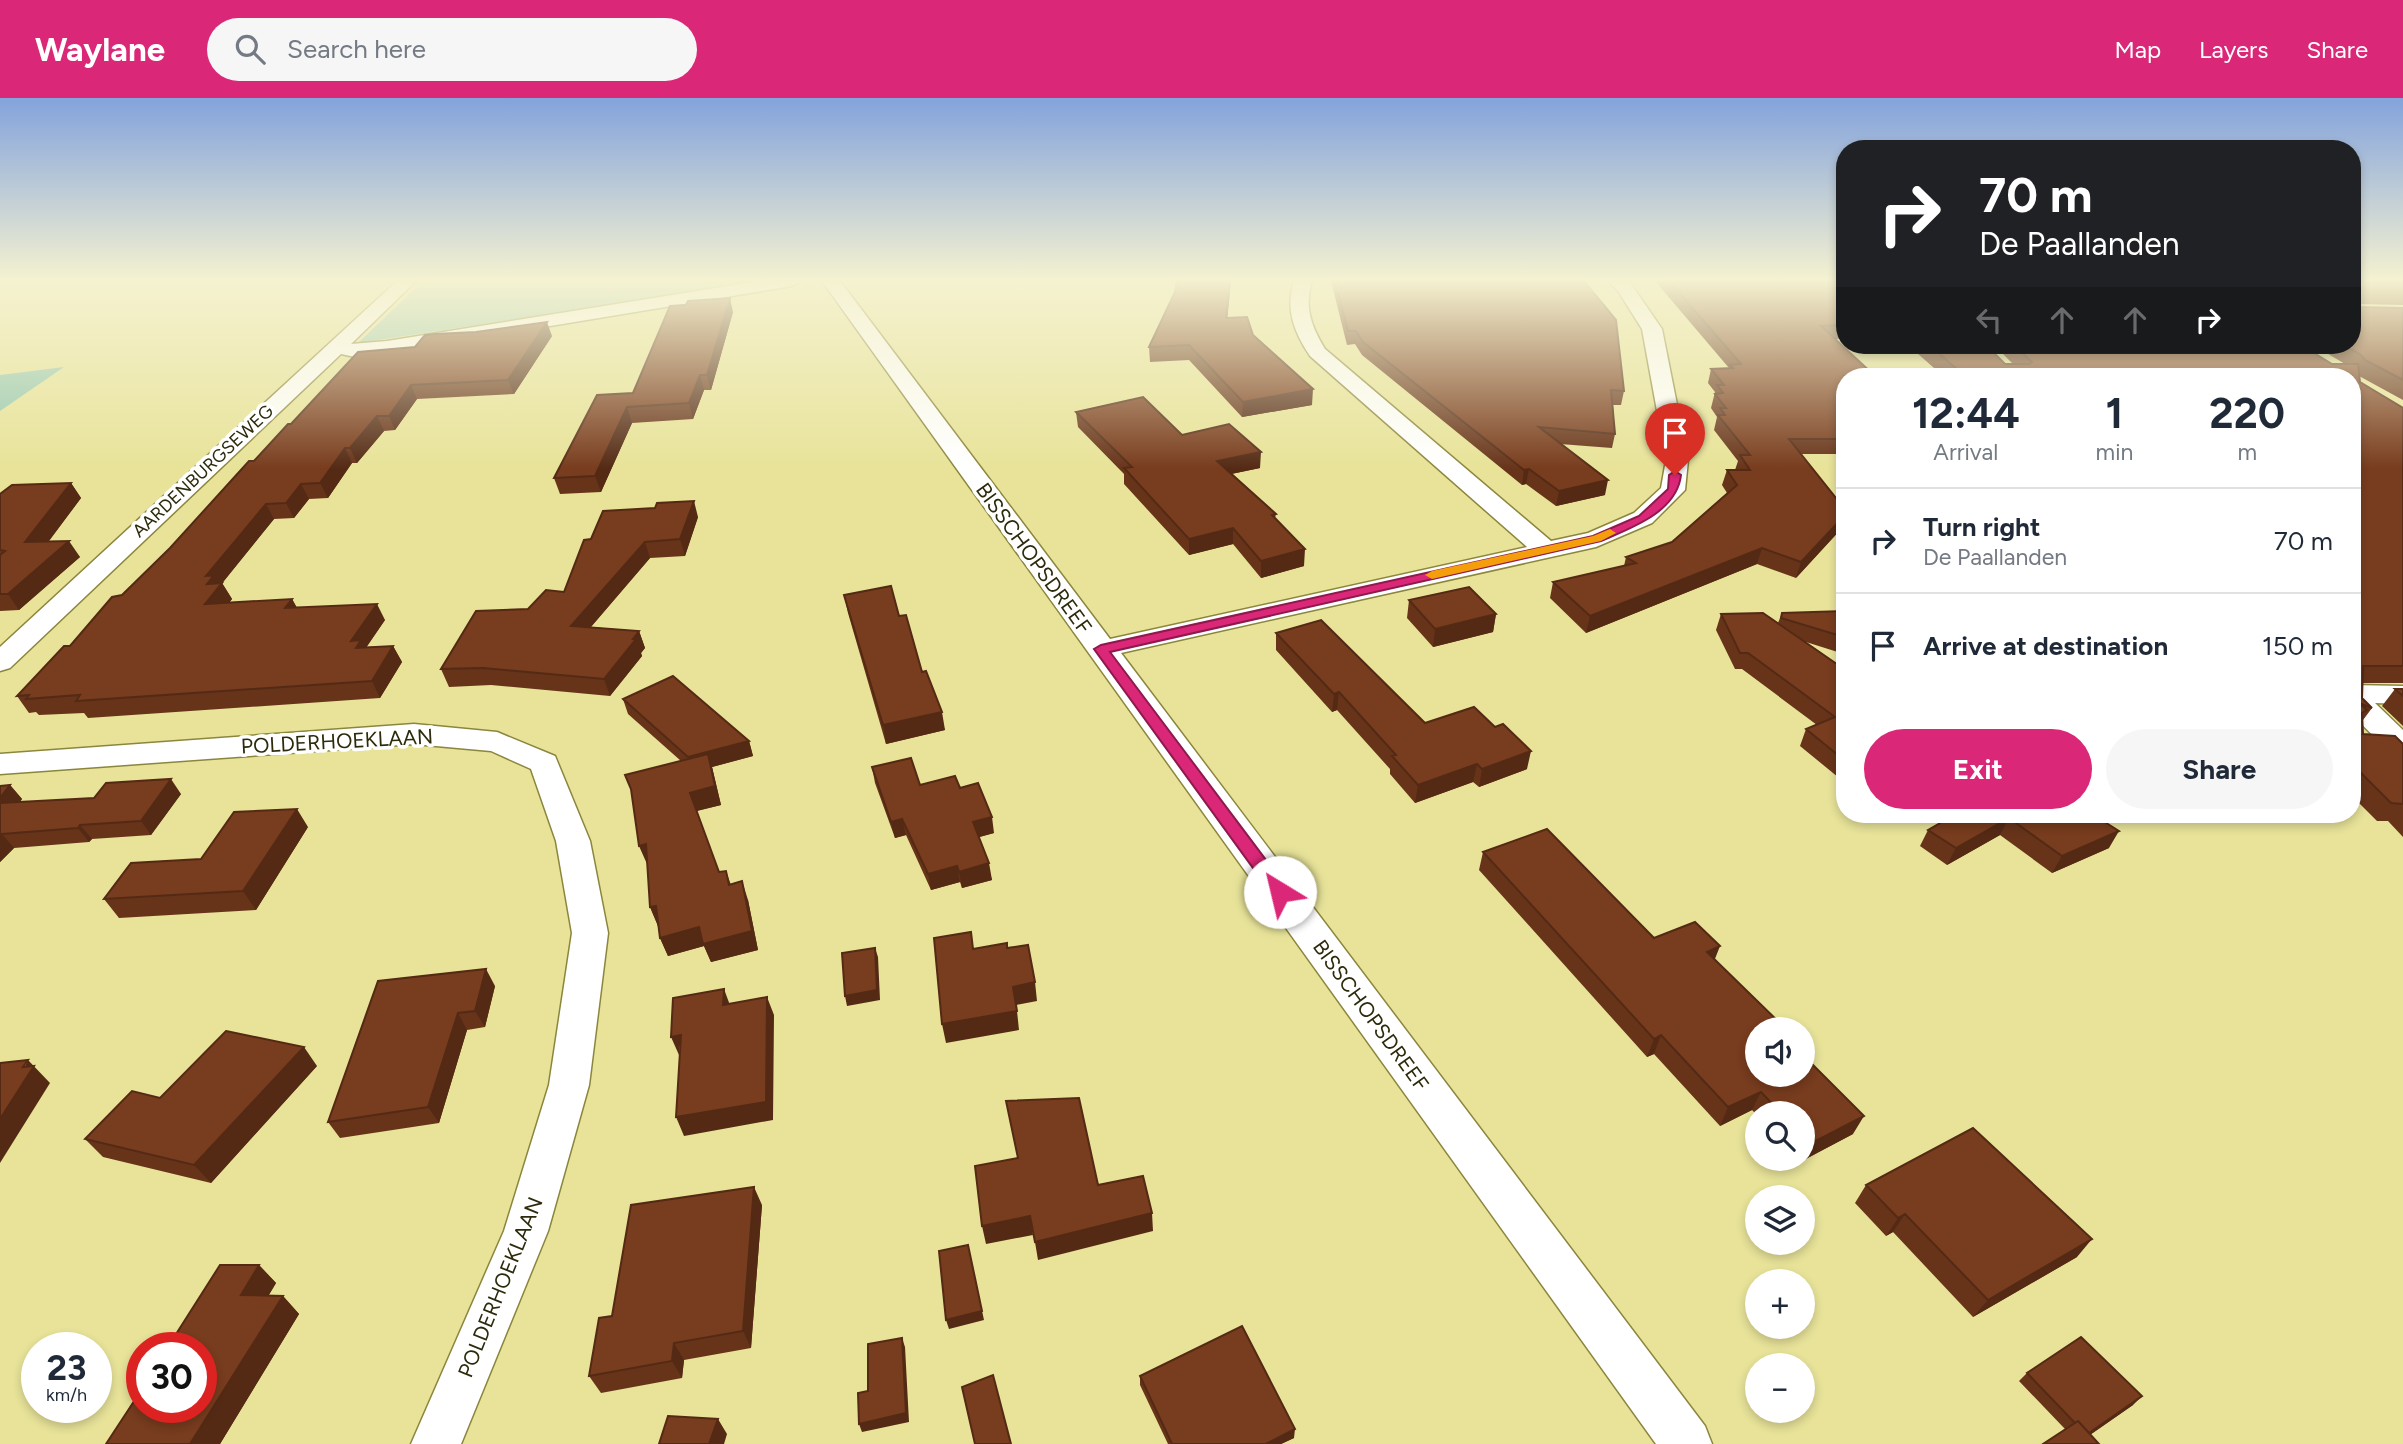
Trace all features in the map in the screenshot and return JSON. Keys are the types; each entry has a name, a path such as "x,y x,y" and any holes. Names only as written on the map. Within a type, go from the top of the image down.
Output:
{"street":[{"name":"AARDENBURGSEWEG","path":"0,662 339,344"},
{"path":"337,346 355,351 400,344"},
{"name":"BISSCHOPSDREEF","path":"877,344 1687,1444"},
{"path":"1312,344 1317,352 1546,550"},
{"path":"1101,649 1597,539 1643,518 1674,490 1677,460 1655,344"},
{"path":"2361,696 2403,695"},
{"path":"2361,705 2400,744"},
{"name":"POLDERHOEKLAAN","path":"0,764 414,734 497,742 544,763 573,841 590,933 569,1085 526,1231 436,1444"},
{"path":"2361,741 2400,744"}],"green space":[{"path":"64,367 0,411 0,375"}],"building":[{"path":"418,344 532,344 508,380 411,385 389,416 377,416 350,448 345,448 320,483 301,484 286,503 266,504 206,576 214,575 207,584 222,583 205,604 292,599 285,608 377,604 351,641 361,640 356,648 393,646 372,681 76,701 80,695 26,699 29,695 17,696 64,646 70,646 112,597 122,595 170,548 249,461 254,461 288,424 291,424 358,352 415,347"},
{"path":"654,344 716,344 707,375 700,375 689,403 627,407 595,476 554,478 597,395 633,393"},
{"path":"1151,344 1263,344 1313,389 1243,402 1189,345 1149,347"},
{"path":"1365,344 1619,344 1624,391 1611,390 1615,434 1539,427 1608,480 1559,491 1529,469 1524,470"},
{"path":"1723,344 1836,344 1836,354 1851,354 1866,368 1836,368 1836,439 1789,439 1836,498 1836,525 1801,562 1762,548 1590,616 1553,582 1636,563 1626,557 1672,542 1737,485 1727,470 1750,470 1740,455 1750,455 1718,415 1725,415 1720,408 1726,408 1715,394 1723,393 1717,385 1724,385 1711,369 1733,368 1730,365 1741,364"},
{"path":"2361,344 2403,344 2403,380 2365,360 2361,355"},
{"path":"1939,354 1995,354 2005,364 2029,364 2032,362 2024,354 2316,354 2332,364 2358,364 2358,368 1956,368"},
{"path":"2361,383 2403,408 2403,666 2363,666 2362,698 2372,708 2361,704"},
{"path":"1143,397 1182,435 1229,424 1261,452 1217,461 1276,514 1272,515 1305,549 1261,561 1233,528 1189,539 1124,468 1132,467 1076,412"},
{"path":"71,483 25,542 69,541 8,594 0,594 0,555 5,551 0,550 0,494 12,485"},
{"path":"694,501 680,539 645,542 571,626 639,631 633,639 636,639 604,679 483,668 441,669 476,611 528,609 546,590 564,592 584,540 591,539 603,511 655,508 657,503"},
{"path":"891,586 899,616 906,615 922,672 926,671 942,712 883,725 844,595"},
{"path":"1469,587 1496,614 1435,629 1409,600"},
{"path":"1836,611 1836,635 1781,618 1782,613"},
{"path":"1763,613 1836,663 1836,753 1806,729 1835,717 1748,653 1740,653 1721,614"},
{"path":"1321,620 1425,723 1474,707 1495,727 1503,724 1531,751 1482,769 1477,764 1418,785 1392,756 1396,755 1339,692 1334,694 1276,633"},
{"path":"673,676 749,741 688,757 623,699"},
{"path":"2361,705 2367,710 2362,713 2363,734 2395,736 2403,744 2403,804 2391,803 2361,773"},
{"path":"708,754 715,786 690,793 719,872 726,871 729,885 742,881 752,931 703,944 699,927 660,938 656,906 650,907 646,844 639,846 631,789 625,775"},
{"path":"911,758 920,785 955,776 960,788 978,783 992,817 973,822 989,863 959,872 957,866 928,874 902,819 891,822 872,767"},
{"path":"171,779 141,821 0,835 0,803 94,798 106,783"},
{"path":"10,785 0,798 0,786"},
{"path":"297,809 243,891 104,899 131,863 201,859 234,812"},
{"path":"1940,823 2000,823 1956,848 1928,830"},
{"path":"2016,823 2106,823 2119,831 2062,856"},
{"path":"1547,829 1654,938 1695,922 1720,946 1707,952 1774,1017 1745,1017 1745,1087 1815,1087 1815,1067 1864,1116 1815,1141 1815,1101 1770,1101 1761,1092 1728,1107 1661,1035 1654,1039 1483,852"},
{"path":"971,932 973,949 1007,943 1007,948 1028,945 1035,982 1013,987 1017,1011 942,1024 934,938"},
{"path":"875,948 877,990 845,996 842,953"},
{"path":"486,969 475,1011 458,1013 428,1107 328,1122 378,981"},
{"path":"724,989 723,1005 767,997 766,1102 676,1117 681,1035 671,1037 673,998"},
{"path":"226,1031 304,1047 194,1165 85,1139 132,1091 160,1098"},
{"path":"28,1060 23,1067 34,1066 0,1119 0,1063"},
{"path":"1079,1098 1098,1185 1143,1176 1152,1213 1035,1242 1030,1216 982,1226 975,1166 1018,1158 1006,1101"},
{"path":"1973,1128 2092,1239 1988,1300 1905,1214 1898,1218 1866,1185"},
{"path":"754,1187 743,1331 674,1343 672,1361 589,1376 599,1318 612,1316 631,1205"},
{"path":"968,1245 982,1311 946,1320 939,1251"},
{"path":"220,1265 259,1265 241,1295 283,1296 217,1401 217,1332 177,1332"},
{"path":"1242,1326 1295,1429 1266,1444 1172,1444 1140,1376"},
{"path":"2081,1337 2142,1396 2089,1433 2078,1421 2075,1423 2027,1373"},
{"path":"902,1338 906,1413 859,1424 858,1393 868,1391 868,1344"},
{"path":"993,1375 1011,1444 975,1444 962,1387"},
{"path":"126,1413 126,1423 203,1423 190,1444 106,1444"},
{"path":"668,1416 718,1419 709,1444 659,1444"},
{"path":"2078,1421 2099,1444 2043,1444"}],"slow traffic":[{"path":"1432,575 1597,539 1610,533"}],"route":[{"path":"1280,892 1101,649 1597,539 1643,518 1674,490 1675,475"}]}
